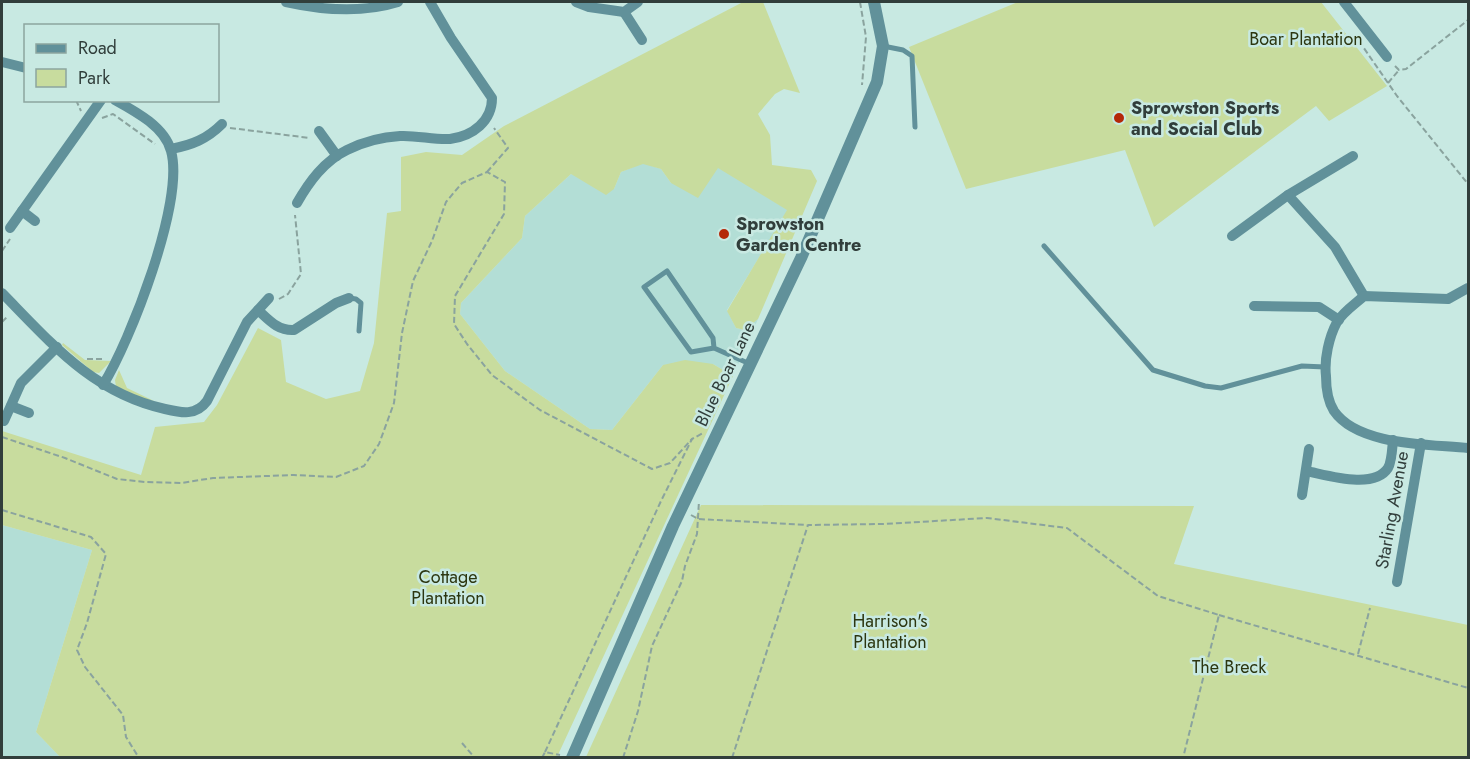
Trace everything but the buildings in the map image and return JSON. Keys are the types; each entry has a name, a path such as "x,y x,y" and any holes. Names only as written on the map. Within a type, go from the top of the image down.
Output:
{"street":[{"path":"286,2 366,9 391,3"},
{"path":"297,202 312,178 337,156 357,146 386,137 450,139 480,127 487,118 492,108 492,98 451,38 430,2"},
{"path":"576,2 599,9 624,12 638,2"},
{"name":"Blue Boar Lane","path":"572,758 681,511 751,364 870,100 879,73 883,46 874,2"},
{"path":"1344,2 1387,57"},
{"path":"624,12 642,40"},
{"path":"2,62 24,68"},
{"path":"10,228 100,102"},
{"path":"103,385 117,362 162,240 174,170 169,147 161,132 119,102"},
{"path":"169,147 189,146 203,140 222,124"},
{"path":"320,131 337,156"},
{"path":"1232,236 1288,195 1353,156"},
{"path":"1288,195 1335,247 1364,296"},
{"path":"22,211 35,221"},
{"path":"1468,288 1449,299 1364,296 1339,320 1331,336 1325,367 1327,396 1334,412 1349,426 1374,438 1468,448"},
{"path":"2,293 88,376 151,406 187,413 202,407 207,401 247,322 269,298"},
{"path":"258,310 279,328 294,330 336,303 349,298"},
{"path":"1254,306 1319,306 1339,320"},
{"path":"4,421 25,379 57,347"},
{"path":"11,406 29,413"},
{"path":"1306,471 1361,481 1375,478 1383,474 1390,465 1393,440"},
{"name":"Starling Avenue","path":"1397,582 1420,443"},
{"path":"1302,495 1310,449"}],"lane":[{"path":"883,46 903,50 912,56 915,127"},
{"path":"1044,246 1153,370 1205,386 1221,388 1293,368 1325,367"},
{"path":"714,348 713,338 667,271 644,287 691,352 714,348 751,364"},
{"path":"349,298 361,303 359,331"}],"path":[{"path":"860,2 866,37 861,93"},
{"path":"1388,83 1400,70 1406,69 1468,20"},
{"path":"1356,38 1388,83 1468,184"},
{"path":"1387,57 1400,70"},
{"path":"77,102 82,114 94,122 112,114 159,148 169,147"},
{"path":"2,437 65,458 117,479 145,482 182,483 213,478 294,475 336,477 364,466 379,444 394,402 402,333 413,281 432,241 446,202 462,183 487,172 508,148 487,118"},
{"path":"222,124 230,128 309,140 320,131"},
{"path":"487,172 505,182 504,214 455,296 454,324 492,375 540,410 652,469 670,463 692,439 710,429"},
{"path":"269,298 276,301 288,294 301,274 294,217 297,202"},
{"path":"86,359 110,359 117,362"},
{"path":"542,758 692,439"},
{"path":"2,510 90,537 106,554 77,650 85,667 123,715 126,737 138,758"},
{"path":"681,511 699,519 808,525 884,524 987,518 1067,528 1158,596 1468,688"},
{"path":"732,758 808,525"},
{"path":"623,758 638,711 652,646 682,581 685,566"},
{"path":"1358,656 1370,608"},
{"path":"1183,758 1219,615"},
{"path":"462,743 475,758"},
{"path":"545,752 559,758"},
{"path":"552,754 553,752 566,758"}],"shaded area":[{"path":"643,163 661,169 671,183 718,167 788,210 727,310 736,328 744,330 758,319 733,376 713,364 663,365 612,430 590,429 505,371 460,314 461,303 522,238 525,216 571,174 614,189 621,172"},
{"path":"2,525 92,550 36,732 60,757 2,757"}],"green space":[{"name":"Cottage Plantation","path":"743,2 763,2 800,93 784,89 775,94 758,114 770,135 772,165 811,170 817,181 758,319 745,330 736,328 727,311 787,210 718,168 698,198 671,183 661,169 643,164 621,172 614,189 606,195 571,174 525,216 522,238 461,303 460,314 505,371 590,429 612,430 663,365 685,360 713,364 733,376 557,757 60,757 36,732 92,550 2,525 2,431 141,475 155,427 204,422 217,405 258,328 281,340 286,382 326,399 360,391 374,343 387,213 401,211 401,157 426,152 462,155 504,126"},
{"name":"Sprowston Sports and Social Club","path":"1018,2 1321,2 1387,86 1329,121 1316,106 1154,227 1125,150 966,189 909,47"},
{"path":"63,343 85,360 111,361 99,373 93,372 62,345"},
{"path":"119,370 127,388 154,401 139,398 116,387 115,380"},
{"name":"Harrison's Plantation","path":"701,505 1194,506 1174,564 1468,625 1468,757 586,757"}],"place":[{"name":"Sprowston Sports and Social Club","path":"1119,118"},
{"name":"Sprowston Garden Centre","path":"724,234"}],"park label":[{"name":"Boar Plantation","path":"1306,39"},
{"name":"The Breck","path":"1229,667"}]}
